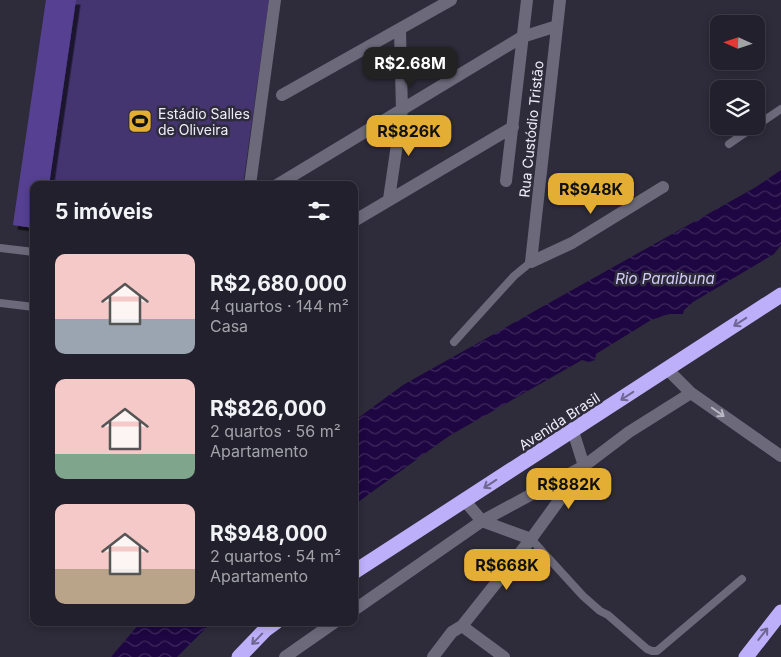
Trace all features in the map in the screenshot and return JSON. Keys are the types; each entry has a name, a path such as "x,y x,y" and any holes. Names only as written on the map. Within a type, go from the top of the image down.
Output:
{"highway":[{"name":"Avenida Brasil","path":"358,569 781,295"},
{"path":"746,657 781,612"},
{"path":"239,657 270,626"}],"street":[{"path":"251,181 275,0"},
{"path":"282,95 451,0"},
{"path":"506,181 528,0"},
{"name":"Rua Custódio Tristão","path":"531,262 560,0"},
{"path":"285,181 522,37 557,26"},
{"path":"389,199 402,110 400,30"},
{"path":"358,218 513,127"},
{"path":"531,262 572,243 663,188"},
{"path":"668,370 691,393 781,456"},
{"path":"358,607 482,521 584,466 629,432 691,393"},
{"path":"573,431 584,466"},
{"path":"433,657 452,632 462,626 531,538 584,466"},
{"path":"465,501 482,521 531,538"},
{"path":"284,657 329,626"},
{"path":"462,626 504,657"}],"lane":[{"path":"765,120 781,109"},
{"path":"729,144 742,135"},
{"path":"0,248 30,252"},
{"path":"454,342 514,276 531,262"},
{"path":"0,302 30,306"},
{"path":"531,538 583,596 647,649 652,651 658,651 742,578"}],"shaded area":[{"name":"Estádio Salles de Oliveira","path":"46,0 269,0 244,181 30,181 30,227 13,225"}],"water":[{"name":"Rio Paraibuna","path":"781,170 781,245 774,254 693,302 684,310 683,314 669,314 651,320 596,354 595,360 589,362 582,360 449,436 358,502 358,418 403,385 756,187"},
{"path":"137,626 208,626 177,657 111,657"}],"building":[{"path":"46,0 76,0 50,181 30,181 30,227 13,225"}],"place":[{"name":"Estádio Salles de Oliveira","path":"140,121"}]}
